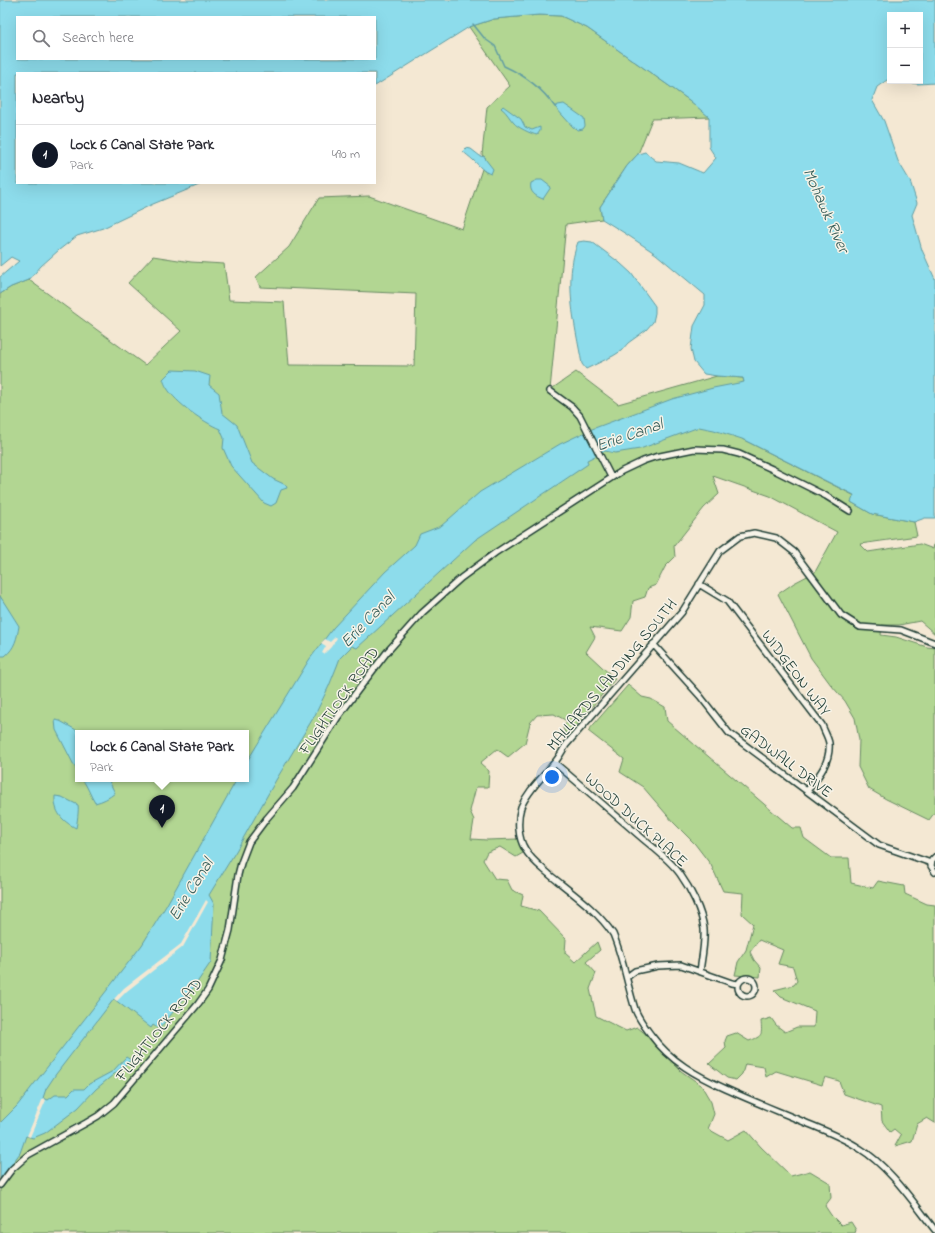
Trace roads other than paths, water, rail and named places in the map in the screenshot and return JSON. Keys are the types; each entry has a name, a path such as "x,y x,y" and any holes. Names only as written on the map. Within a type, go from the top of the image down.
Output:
{"street":[{"path":"550,391 572,407 580,416 611,477"},
{"name":"FLIGHTLOCK ROAD","path":"0,1185 12,1170 28,1155 98,1116 114,1103 198,1004 208,990 222,960 230,930 238,875 249,842 267,818 293,788 338,718 387,652 422,613 461,578 495,553 611,477 643,461 694,449 723,450 739,454 826,496 850,511"},
{"name":"MALLARDS LANDING SOUTH","path":"935,642 901,630 860,627 841,614 794,552 776,538 754,533 740,536 720,551 682,612 566,745 555,763 540,779 526,798 521,808 519,828 524,848 536,863 595,913 609,928 616,942 627,976 635,1010 660,1046 672,1059 710,1082 742,1097 834,1134 860,1148 878,1161 888,1171 935,1230"},
{"name":"WIDGEON WAY","path":"699,584 727,600 822,725 829,742 829,754 825,766 807,791"},
{"name":"GADWALL DRIVE","path":"653,644 700,696 729,733 879,844 931,863"},
{"name":"WOOD DUCK PLACE","path":"555,763 679,872 696,902 704,928 700,971"},
{"path":"935,857 931,863 935,872"},
{"path":"627,976 635,971 658,966 681,965 738,984"}],"water":[{"path":"0,0 935,0 935,83 923,84 923,12 887,12 887,80 877,87 872,100 884,121 898,161 910,181 917,203 912,215 922,250 935,279 935,518 925,518 914,522 872,514 851,502 854,495 742,439 699,427 640,449 615,453 605,451 587,460 588,464 475,540 357,648 352,646 340,658 315,715 209,895 214,904 211,962 194,987 159,1029 153,1025 151,1028 114,999 56,1074 46,1089 43,1098 48,1100 55,1095 68,1095 74,1089 84,1089 89,1084 113,1071 126,1057 131,1060 96,1089 78,1108 45,1133 33,1138 26,1136 20,1153 0,1180 0,1123 17,1106 142,945 166,906 235,782 249,782 249,758 309,660 333,628 385,572 415,545 420,534 441,526 480,492 560,444 592,429 672,399 713,388 744,382 743,378 704,374 694,362 691,349 694,326 705,305 705,295 656,254 602,219 600,207 627,166 638,154 645,152 656,161 679,163 703,173 716,158 709,147 709,117 689,100 587,28 561,16 539,15 494,19 469,27 376,85 376,72 16,72 16,184 202,184 153,204 103,228 77,236 41,266 29,280 11,287 0,294 0,277 19,261 11,257 0,266"},
{"path":"564,104 584,118 585,126 583,129 578,130 573,127 555,107"},
{"path":"503,106 521,119 525,127 532,130 540,127 540,131 537,135 516,125 501,108"},
{"path":"466,148 471,149 480,156 485,157 493,169 491,174 483,170 463,151"},
{"path":"537,180 542,180 551,187 543,199 535,195 531,189 531,183"},
{"path":"578,242 592,242 631,273 655,306 653,322 646,330 628,343 621,351 586,369 582,364 576,334 571,287 571,272"},
{"path":"172,370 195,371 210,376 209,385 219,393 222,413 237,425 252,463 273,479 286,485 287,488 281,490 276,503 271,506 264,503 231,466 223,448 224,438 220,429 190,412 171,394 163,379"},
{"path":"0,596 19,626 13,646 5,656 0,656"},
{"path":"55,720 60,721 76,730 75,767 56,730"},
{"path":"84,782 110,782 115,793 106,799 95,803"},
{"path":"55,796 62,797 78,805 76,828 63,819 60,815 56,807"}],"waterway":[{"path":"473,24 485,39 495,46 504,66 532,83 550,100 555,107"}],"place":[{"name":"Lock 6 Canal State Park","path":"162,828"}],"water label":[{"name":"Mohawk River","path":"827,210"},
{"name":"Erie Canal","path":"629,434"},
{"name":"Erie Canal","path":"367,619"},
{"name":"Erie Canal","path":"190,889"}]}
